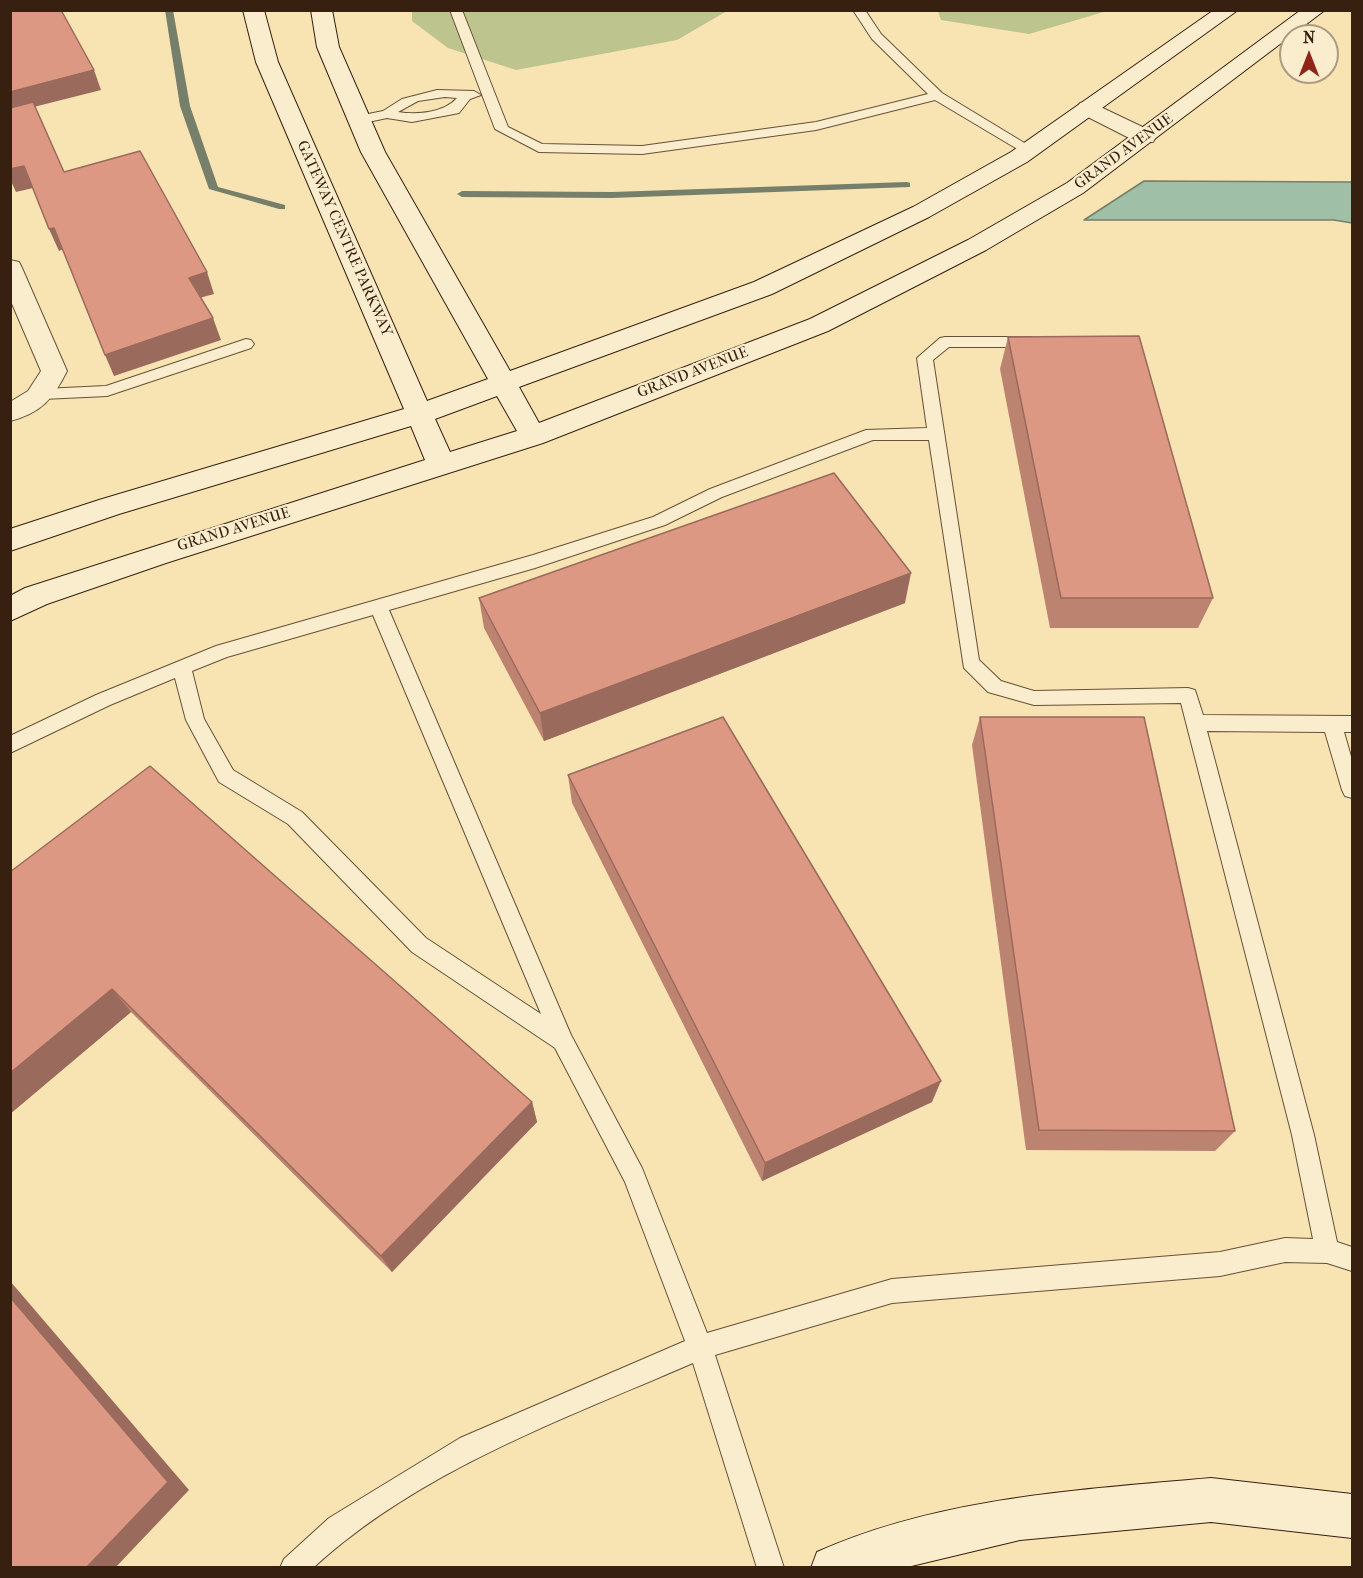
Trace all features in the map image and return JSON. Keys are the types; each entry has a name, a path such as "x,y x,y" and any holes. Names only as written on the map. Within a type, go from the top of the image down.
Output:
{"street":[{"name":"GATEWAY CENTRE PARKWAY","path":"253,10 267,62 442,466"},
{"path":"321,10 328,47 373,152 533,436"},
{"path":"10,540 109,507 420,414 763,288 921,212 1029,150 1228,10"},
{"name":"GRAND AVENUE","path":"10,610 36,596 156,555 533,436 819,325 977,245 1075,188 1315,10"},
{"path":"1088,108 1144,137"},
{"path":"10,268 54,371 42,394 29,406 10,412"},
{"path":"833,1568 864,1554 1020,1518 1211,1500 1353,1516"}],"lane":[{"path":"456,10 502,129 539,148 642,150 816,126 937,96"},
{"path":"859,10 876,36 937,96 1029,150"},
{"path":"360,120 387,114 412,118 454,110 465,97 488,92"},
{"path":"1051,341 945,342 925,358 970,663 995,687 1034,698 1188,695 1303,1135 1327,1251"},
{"path":"42,394 107,391 246,344"},
{"path":"10,746 103,700 222,651 535,561 659,521 716,493 872,434 936,434"},
{"path":"378,606 563,1041 634,1176 700,1347 771,1568"},
{"path":"182,667 195,720 226,776 295,818 419,945 563,1041"},
{"path":"1196,723 1353,724"},
{"path":"1332,724 1353,790"},
{"path":"293,1568 339,1527 469,1447 700,1347 892,1291 1220,1264 1285,1250 1327,1251 1353,1258"}],"shaded area":[{"path":"412,10 727,11 677,40 516,70 448,48 412,21"},
{"path":"938,10 1107,11 1029,34 941,20"},
{"path":"1144,181 1352,182 1352,223 1334,220 1084,220"}],"building":[{"path":"10,10 61,10 94,70 10,92"},
{"path":"33,102 64,172 140,151 207,272 189,278 213,318 105,355 54,228 49,229 24,166 10,169 10,108"},
{"path":"1139,336 1213,598 1061,598 1008,337"},
{"path":"834,473 911,573 540,713 479,598"},
{"path":"723,717 941,1081 765,1163 568,775"},
{"path":"980,717 1144,717 1235,1131 1039,1130"},
{"path":"150,766 532,1102 381,1256 112,989 10,1073 10,872"},
{"path":"10,1297 168,1482 86,1568 10,1568"}],"waterway":[{"path":"169,10 185,106 214,189 282,207"},
{"path":"462,194 612,195 907,185"}]}
